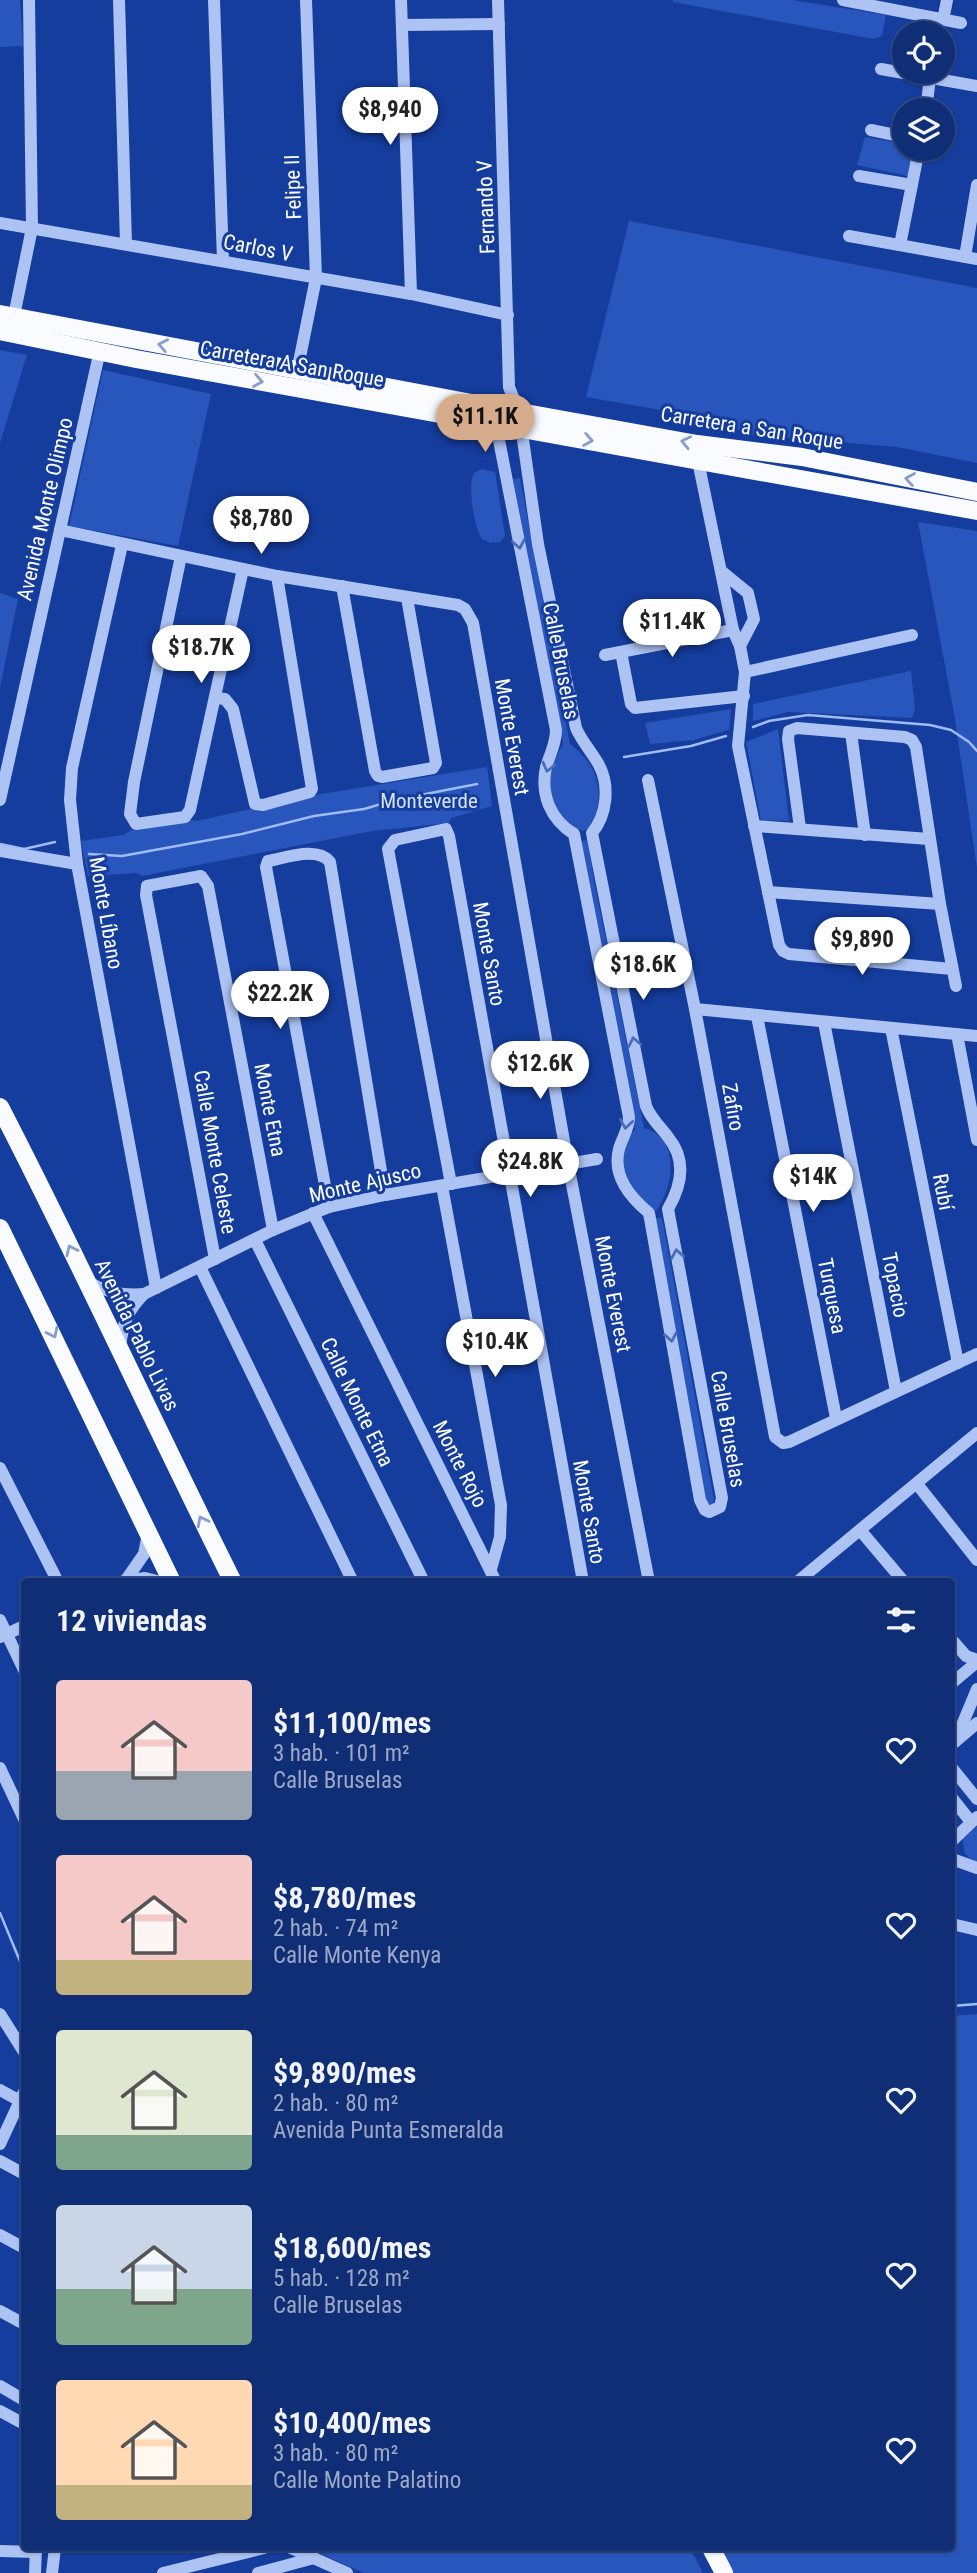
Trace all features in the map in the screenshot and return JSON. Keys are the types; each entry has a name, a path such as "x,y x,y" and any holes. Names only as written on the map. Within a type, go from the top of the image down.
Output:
{"main road":[{"name":"Carretera A San Roque","path":"7,315 297,372 698,461 977,511"},
{"name":"Carretera A San Roque","path":"0,331 136,359 496,425 520,421"},
{"name":"Carretera a San Roque","path":"520,421 802,457 977,492"},
{"path":"756,470 765,466 792,464 802,457 808,468 841,486"},
{"name":"Avenida Pablo Livas","path":"0,1107 46,1195 120,1347 161,1439 231,1578"},
{"path":"0,1132 20,1163 46,1195"},
{"path":"0,1228 171,1578"},
{"path":"710,2551 715,2573"},
{"path":"711,2551 724,2573"}],"street":[{"path":"7,315 32,228 29,0"},
{"path":"119,0 126,244"},
{"path":"214,0 223,261"},
{"name":"Felipe II","path":"297,372 316,278 306,0"},
{"path":"401,0 411,293"},
{"name":"Fernando V","path":"498,0 509,387 520,421"},
{"path":"843,0 904,6 943,20 961,23"},
{"path":"943,20 947,0"},
{"path":"402,25 499,24"},
{"path":"880,69 892,71"},
{"path":"955,82 977,86"},
{"path":"871,130 892,134"},
{"path":"900,245 917,161"},
{"path":"859,176 912,185"},
{"path":"849,236 971,258 976,192"},
{"name":"Carlos V","path":"0,223 411,293 508,315"},
{"name":"Avenida Monte Olimpo","path":"0,800 100,350"},
{"name":"Calle Bruselas","path":"520,421 538,544 576,728 603,775 606,797 604,810 592,833"},
{"name":"Calle Bruselas","path":"496,425 555,730 555,744 545,778 548,801 557,821 574,834"},
{"path":"501,451 523,449"},
{"path":"698,461 733,630 740,646 745,671 738,746 779,945 789,954 952,969"},
{"path":"60,530 277,576 342,586 407,598 436,763 433,768 382,777 375,771 342,586"},
{"name":"Monte Líbano","path":"122,545 72,768 70,800 78,864 150,1291"},
{"path":"181,556 134,782 130,814 136,824 185,817 190,810 243,569"},
{"path":"721,570 748,593 754,618 740,646"},
{"path":"216,698 225,699 233,709 258,806 305,795 312,789 277,576"},
{"name":"Monte Everest","path":"407,598 458,605 465,609 473,623 568,1164 648,1578"},
{"path":"605,655 733,630"},
{"path":"745,671 912,635"},
{"path":"621,652 631,704 635,708 744,696"},
{"path":"800,828 789,731 797,727 905,737 912,740 916,747 929,839 956,986"},
{"path":"850,733 865,835"},
{"name":"Zafiro","path":"648,780 695,1009 773,1432 778,1441 789,1442 836,1418"},
{"path":"754,827 800,828 929,839"},
{"name":"Monte Santo","path":"447,1185 388,849 395,840 446,829 452,849 582,1578"},
{"path":"592,833 646,1106 652,1119 672,1142 680,1160 680,1182 668,1209 649,1213 632,1198 618,1169 620,1148 629,1125 629,1116 574,834 592,833"},
{"path":"0,851 78,864"},
{"path":"329,1207 266,867 268,861 321,854 330,862 385,1195"},
{"name":"Monte Etna","path":"147,886 201,876 208,886 273,1230"},
{"name":"Calle Monte Celeste","path":"147,886 146,895 215,1259"},
{"path":"768,892 940,904"},
{"path":"695,1009 977,1036"},
{"name":"Turquesa","path":"757,1016 836,1418"},
{"name":"Topacio","path":"824,1022 896,1391"},
{"name":"Rubí","path":"891,1028 958,1363"},
{"path":"957,1034 977,1140"},
{"name":"Monte Ajusco","path":"85,1279 96,1287 115,1294 150,1291 273,1230 329,1207 597,1159"},
{"path":"447,1185 501,1506 500,1537 491,1569"},
{"name":"Calle Bruselas","path":"649,1213 700,1500 709,1512 720,1507 722,1498 668,1209"},
{"name":"Monte Rojo","path":"313,1213 494,1578"},
{"name":"Calle Monte Etna","path":"255,1240 422,1578"},
{"path":"200,1267 351,1578"},
{"name":"Monte Ajusco","path":"120,1347 124,1319 150,1291"},
{"path":"836,1418 977,1354"},
{"path":"806,1578 916,1484 974,1441"},
{"path":"0,1468 56,1578"},
{"path":"916,1484 977,1560"},
{"path":"127,1578 144,1554 148,1530"},
{"path":"860,1530 901,1578"},
{"path":"0,1620 3,1636 21,1665"},
{"path":"3,1636 21,1627"},
{"path":"955,1643 972,1662 977,1682"},
{"path":"955,1680 972,1662"},
{"path":"955,1738 977,1689"},
{"path":"955,1741 977,1723"},
{"path":"0,1768 21,1813"},
{"path":"955,1772 977,1799"},
{"path":"955,1801 974,1820 955,1838"},
{"path":"955,1860 977,1868"},
{"path":"955,1925 977,1930"},
{"path":"0,2014 21,2047"},
{"path":"0,2090 21,2096"},
{"path":"0,2144 21,2098"},
{"path":"0,2161 21,2172"},
{"path":"0,2235 21,2246"},
{"path":"0,2311 21,2323"},
{"path":"0,2386 21,2398"},
{"path":"0,2411 21,2423"},
{"path":"0,2552 21,2551"},
{"path":"34,2573 36,2551"},
{"path":"52,2573 55,2551"},
{"path":"163,2573 252,2551"},
{"path":"298,2551 347,2573"},
{"path":"258,2573 314,2558"}],"green space":[{"path":"0,0 20,0 23,46 0,47"},
{"path":"673,0 792,0 886,15 882,36 874,39"},
{"path":"865,137 892,142 892,161 915,161 912,177 857,165"},
{"path":"629,221 977,288 977,463 897,447 745,434 713,416 586,397"},
{"path":"0,350 27,355 0,443"},
{"path":"103,370 211,394 178,546 69,526"},
{"path":"482,469 495,472 505,536 500,542 491,543 482,539 474,516 472,479 474,473"},
{"path":"520,478 570,744 588,761 599,792 596,815 591,827 583,831 571,828 556,805 549,787 552,768 563,744 513,479"},
{"path":"918,522 977,531 977,868 954,713"},
{"path":"0,593 18,599 0,688"},
{"path":"911,671 915,708 912,718 788,712 753,721 753,704"},
{"path":"731,709 729,730 693,740 650,744 645,723"},
{"path":"778,729 789,821 761,820 746,742"},
{"name":"Monteverde","path":"487,767 492,806 451,818 449,823 372,831 142,876 137,873 88,876 81,841 123,835 134,829 186,819 197,821 309,796"},
{"path":"586,840 589,844 593,876 644,1128 656,1133 669,1153 670,1177 667,1190 656,1211 636,1195 622,1169 621,1153 635,1129 580,845"},
{"path":"655,1218 662,1218 714,1500 712,1507 706,1507"},
{"path":"977,1826 977,1862 965,1853 963,1839"},
{"path":"977,2014 977,2573 731,2573 720,2551 955,2551 955,2016"},
{"path":"315,2551 692,2551 703,2573 364,2573"}],"waterway":[{"path":"753,727 769,721 808,715 930,725 951,730 977,751"},
{"path":"624,757 691,746 726,736"},
{"path":"89,854 122,856 242,834 314,816 364,809 477,784"},
{"path":"0,844 24,849 55,842"},
{"path":"0,1913 21,1964"},
{"path":"955,2006 977,2004"}]}
